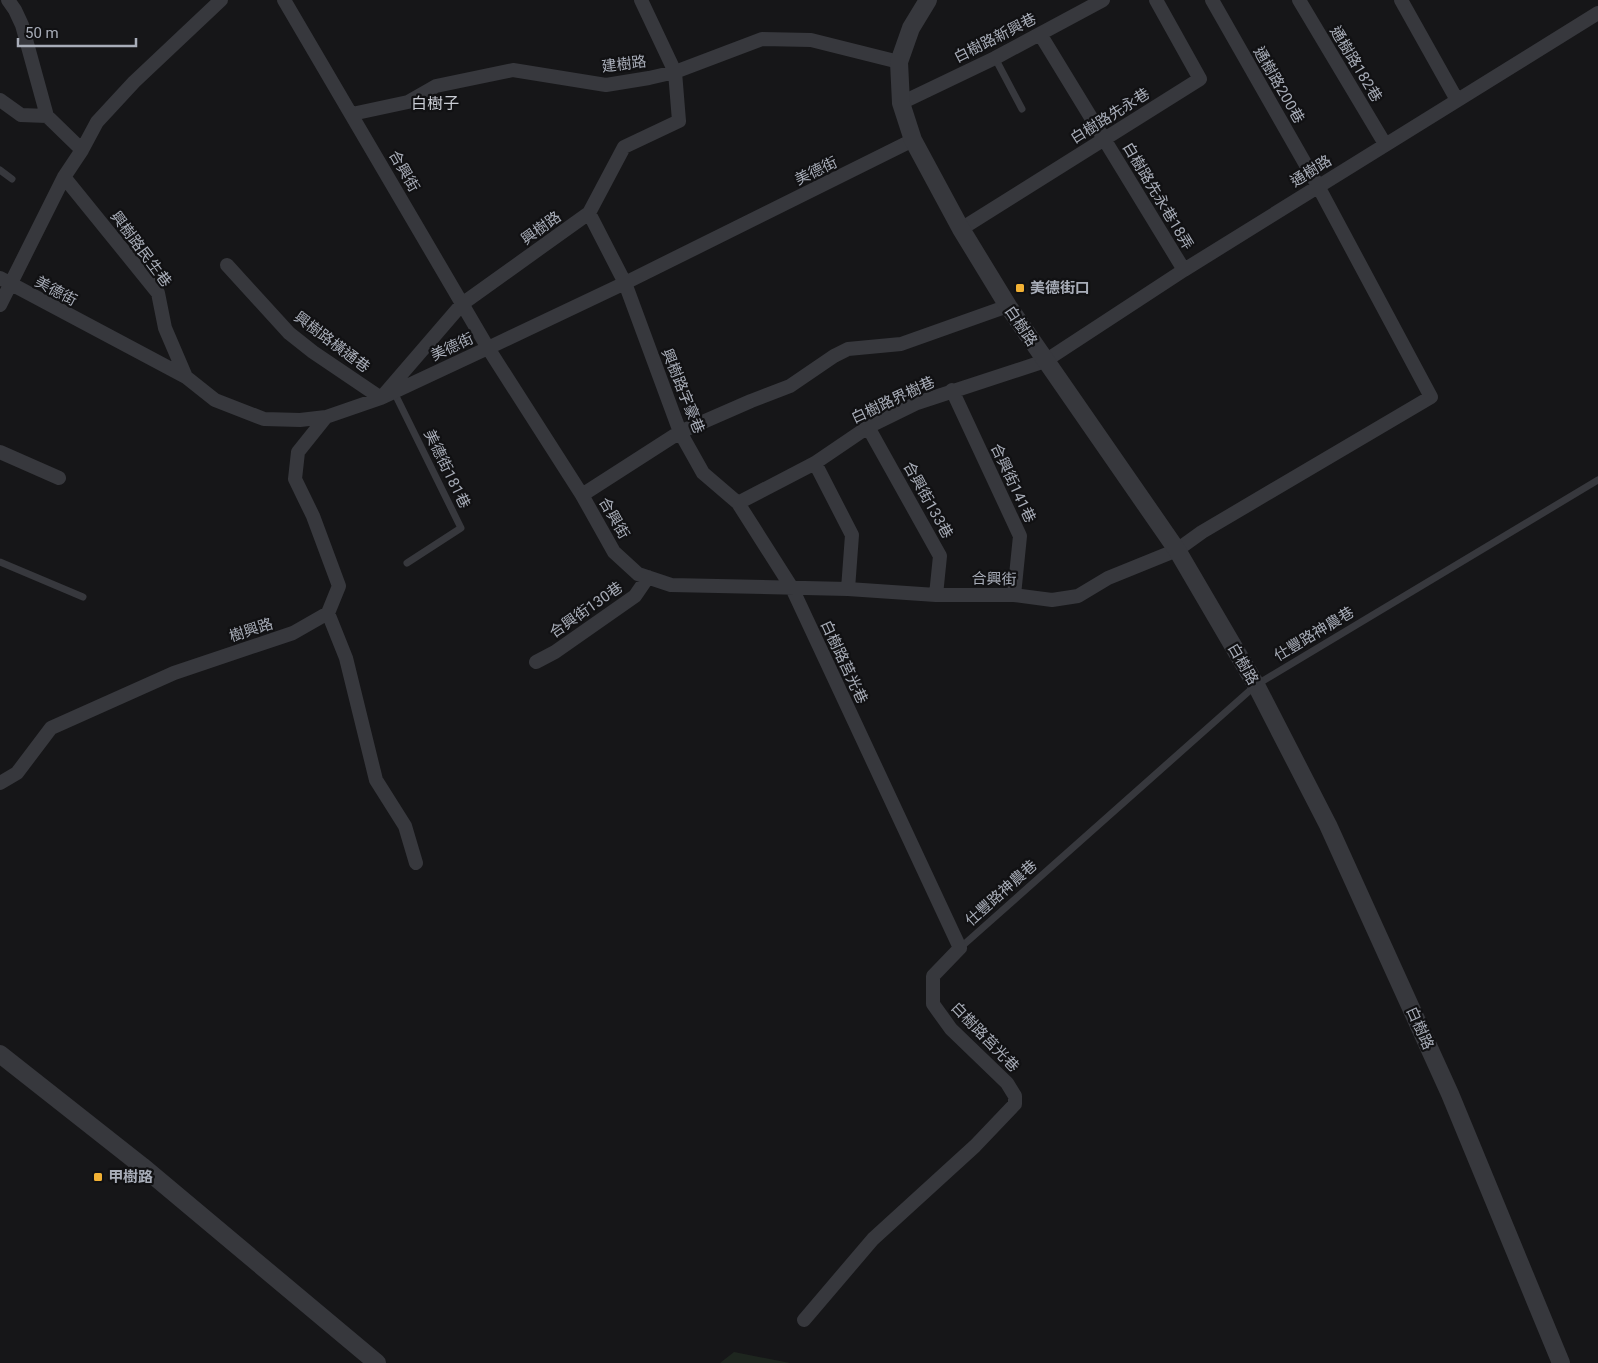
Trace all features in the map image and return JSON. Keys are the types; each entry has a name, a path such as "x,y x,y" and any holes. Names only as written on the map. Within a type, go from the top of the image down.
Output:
{"street":[{"path":"8,0 22,24 47,116 82,150"},
{"path":"0,305 5,282 64,176 82,150 97,122 134,82 221,0"},
{"name":"合興街","path":"284,0 488,348 582,495 614,552 638,574 670,584 848,589 936,595 1014,595 1052,600 1078,596 1108,578 1176,550"},
{"path":"641,0 675,72"},
{"name":"白樹路","path":"928,0 911,28 900,62 901,103 913,140 961,229 1008,306 1176,550 1256,685 1328,825 1446,1085 1561,1363"},
{"name":"白樹路新興巷","path":"901,103 995,58 1103,0"},
{"name":"白樹路先永巷","path":"961,229 1200,79 1156,0"},
{"name":"通樹路200巷","path":"1176,550 1202,532 1431,397 1318,186 1212,0"},
{"name":"通樹路182巷","path":"1299,0 1385,144"},
{"path":"1401,0 1457,100"},
{"name":"通樹路","path":"1045,361 1184,270 1598,13"},
{"name":"白樹路先永巷18弄","path":"1040,34 1184,270"},
{"name":"建樹路","path":"352,114 408,102 436,86 514,70 606,85 675,72 762,40 811,40 900,62"},
{"name":"興樹路","path":"381,398 462,304 589,213 624,147 679,121 675,72"},
{"path":"0,100 21,115 47,116"},
{"name":"美德街","path":"5,282 186,377 215,400 264,419 300,420 326,417 381,398 488,348 625,283 913,140"},
{"name":"興樹路民生巷","path":"64,176 158,293 165,328 186,377"},
{"name":"興樹路字豪巷","path":"589,213 625,283 680,432 703,473 738,503 792,588"},
{"name":"興樹路橫通巷","path":"227,265 289,333 313,352 381,398"},
{"path":"582,495 680,432 790,386 834,356 848,349 901,344 1008,306"},
{"name":"白樹路界樹巷","path":"738,503 815,463 868,427 917,403 1045,361"},
{"name":"合興街141巷","path":"952,390 1020,536 1014,595"},
{"path":"326,417 298,452 296,479 313,516 340,586 328,613 346,658 376,780 405,826 416,863"},
{"name":"合興街133巷","path":"868,427 940,556 936,595"},
{"path":"0,452 59,478"},
{"path":"815,463 852,535 848,589"},
{"name":"合興街130巷","path":"536,662 555,652 635,596 648,577"},
{"name":"白樹路莒光巷","path":"792,588 960,948 933,976 933,1004 951,1029 1007,1083 1015,1096 1015,1104 975,1146 873,1239 804,1320"},
{"name":"樹興路","path":"0,783 17,773 51,728 174,673 294,633 328,613"},
{"path":"0,1054 142,1166 377,1363"}],"lane":[{"path":"995,58 1022,109"},
{"path":"0,170 12,178"},
{"name":"美德街181巷","path":"394,392 461,528 408,563"},
{"name":"仕豐路神農巷","path":"960,948 1256,685 1598,480"},
{"path":"0,562 83,597"}],"shaded area":[{"path":"734,1352 790,1363 720,1363"}],"place":[{"name":"美德街口","path":"1020,288"},
{"name":"甲樹路","path":"98,1177"}],"district":[{"name":"白樹子","path":"435,103"}]}
